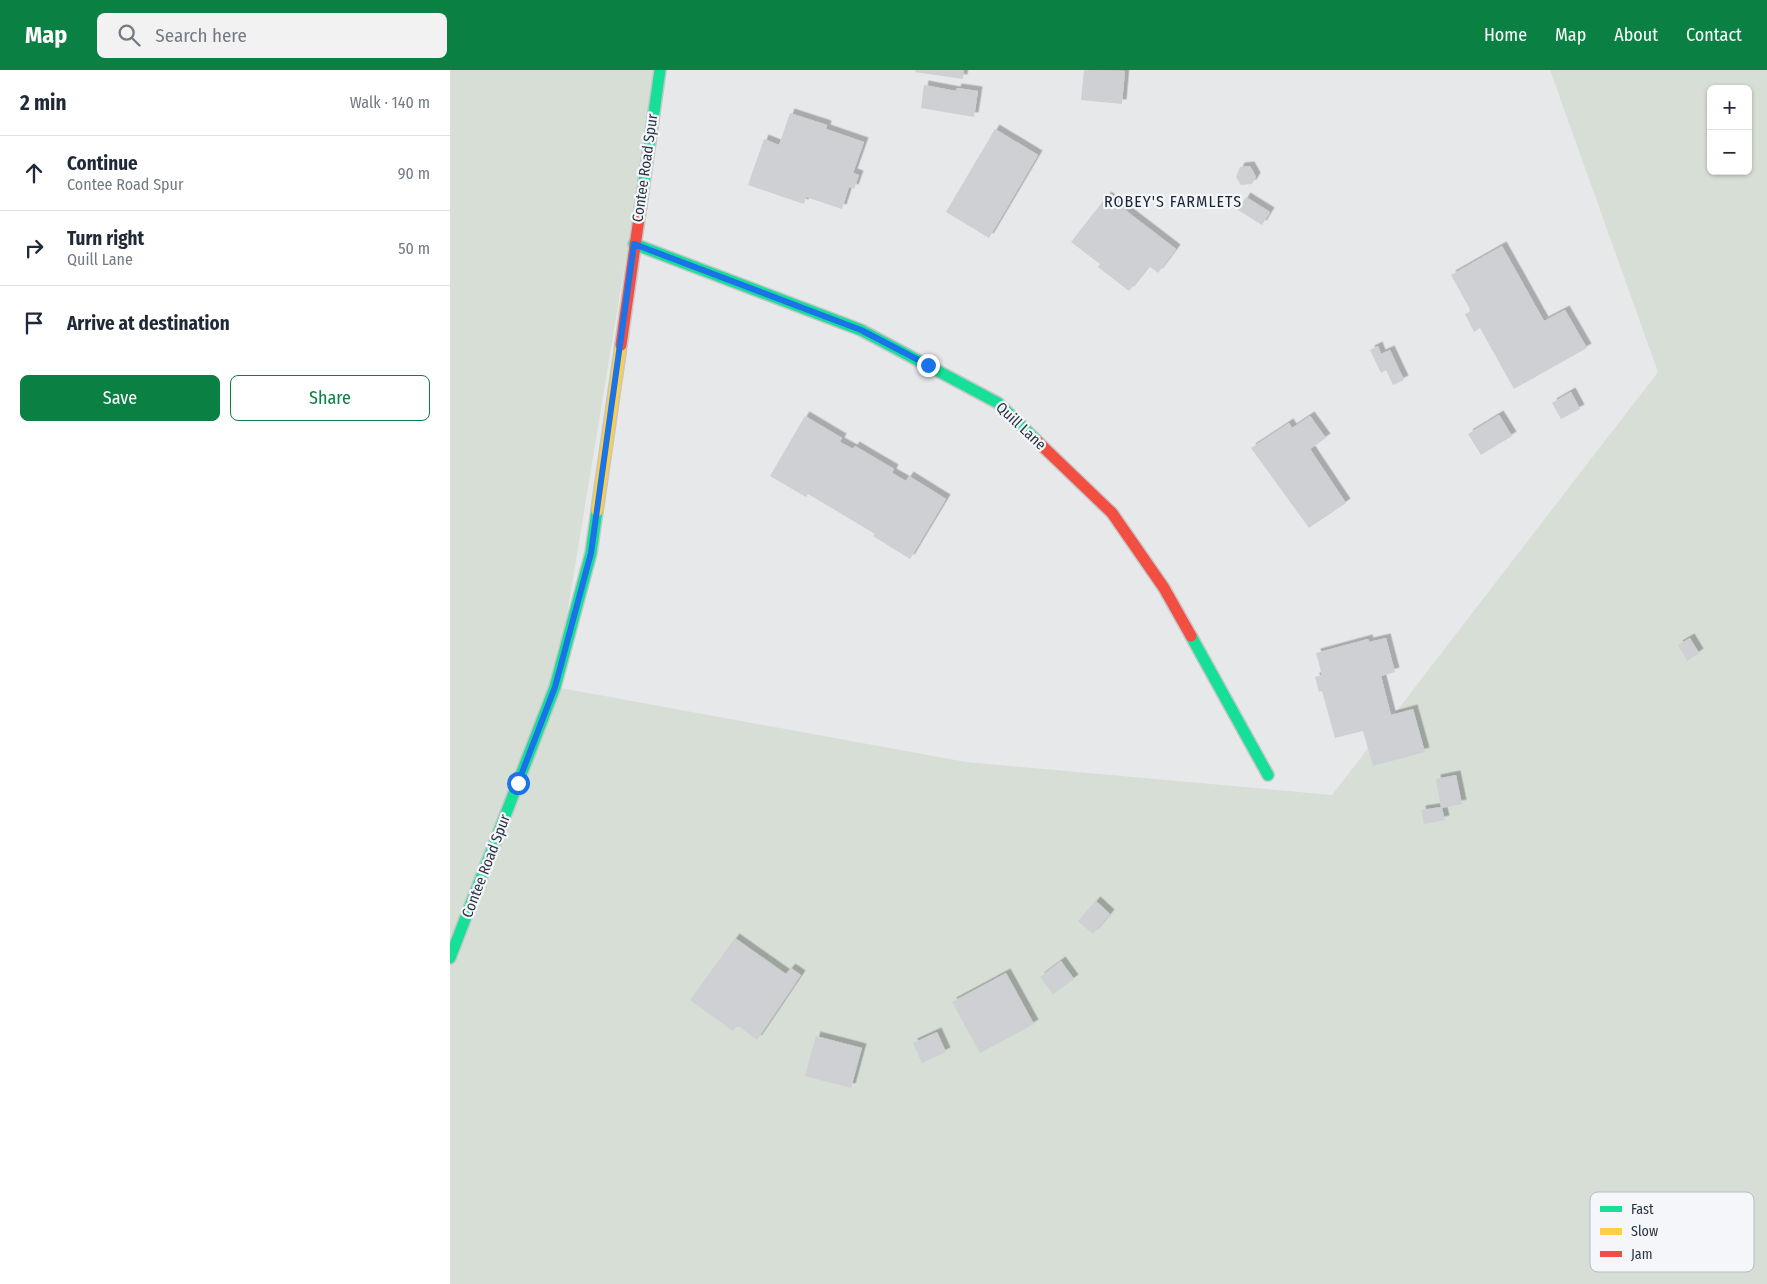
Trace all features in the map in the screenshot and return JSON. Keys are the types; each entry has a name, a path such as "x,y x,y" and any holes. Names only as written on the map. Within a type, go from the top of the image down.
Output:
{"street":[{"name":"Contee Road Spur","path":"450,958 555,687 591,553 660,70"},
{"name":"Quill Lane","path":"634,244 861,330 998,402 1112,514 1164,588 1268,774"}],"shaded area":[{"path":"450,70 657,70 555,687 966,762 1332,795 1658,372 1550,70 1767,70 1767,1284 450,1284"}],"building":[{"path":"916,70 964,70 963,79 915,72"},
{"path":"1084,70 1125,71 1122,104 1081,100"},
{"path":"924,85 956,91 957,88 978,91 974,117 921,108"},
{"path":"790,113 827,125 826,129 864,142 853,173 859,175 854,189 849,187 842,209 806,197 804,204 748,185 764,139 779,145"},
{"path":"995,129 1038,155 989,238 946,212"},
{"path":"1250,166 1256,177 1252,184 1241,185 1236,177 1240,167"},
{"path":"1107,196 1176,249 1158,273 1149,266 1129,291 1098,267 1100,264 1071,242"},
{"path":"1246,197 1270,212 1262,225 1238,210"},
{"path":"1502,246 1544,321 1565,310 1587,348 1514,389 1480,328 1474,332 1465,314 1471,311 1451,275"},
{"path":"1378,346 1381,354 1390,350 1404,380 1393,385 1386,370 1381,373 1370,350"},
{"path":"1571,392 1580,409 1561,419 1552,403"},
{"path":"1499,415 1512,436 1481,455 1468,434"},
{"path":"805,416 842,438 840,442 853,449 855,446 894,469 892,473 906,481 909,476 946,499 910,559 873,536 875,534 808,494 806,497 770,476"},
{"path":"1310,416 1326,438 1310,449 1346,503 1309,528 1251,448 1289,423 1292,428"},
{"path":"1386,638 1395,672 1381,676 1391,715 1413,709 1425,752 1373,766 1363,731 1335,738 1322,691 1319,692 1315,677 1322,675 1316,653 1368,639 1369,642"},
{"path":"1690,638 1699,653 1687,661 1678,645"},
{"path":"1456,775 1462,804 1442,808 1445,820 1424,824 1421,810 1441,807 1436,779"},
{"path":"1096,901 1110,914 1093,934 1078,921"},
{"path":"735,938 786,974 791,968 801,975 757,1040 737,1025 733,1031 690,1000"},
{"path":"1061,961 1074,979 1053,994 1040,977"},
{"path":"1006,973 1034,1024 980,1053 952,1002"},
{"path":"937,1032 946,1052 922,1063 913,1043"},
{"path":"816,1036 862,1048 851,1088 805,1076"}],"traffic: fast":[{"path":"642,197 660,70"},
{"path":"634,244 861,330 998,403 1037,441"},
{"path":"450,958 555,687 591,553 597,511"},
{"path":"1191,636 1268,775"}],"traffic: slow":[{"path":"597,511 621,345"}],"traffic: jam":[{"path":"621,345 642,197"},
{"path":"1037,441 1112,513 1164,588 1191,636"}],"district":[{"name":"ROBEY'S FARMLETS","path":"1173,201"}],"route":[{"path":"518,783 555,687 591,553 634,244 861,330 928,365"}]}
